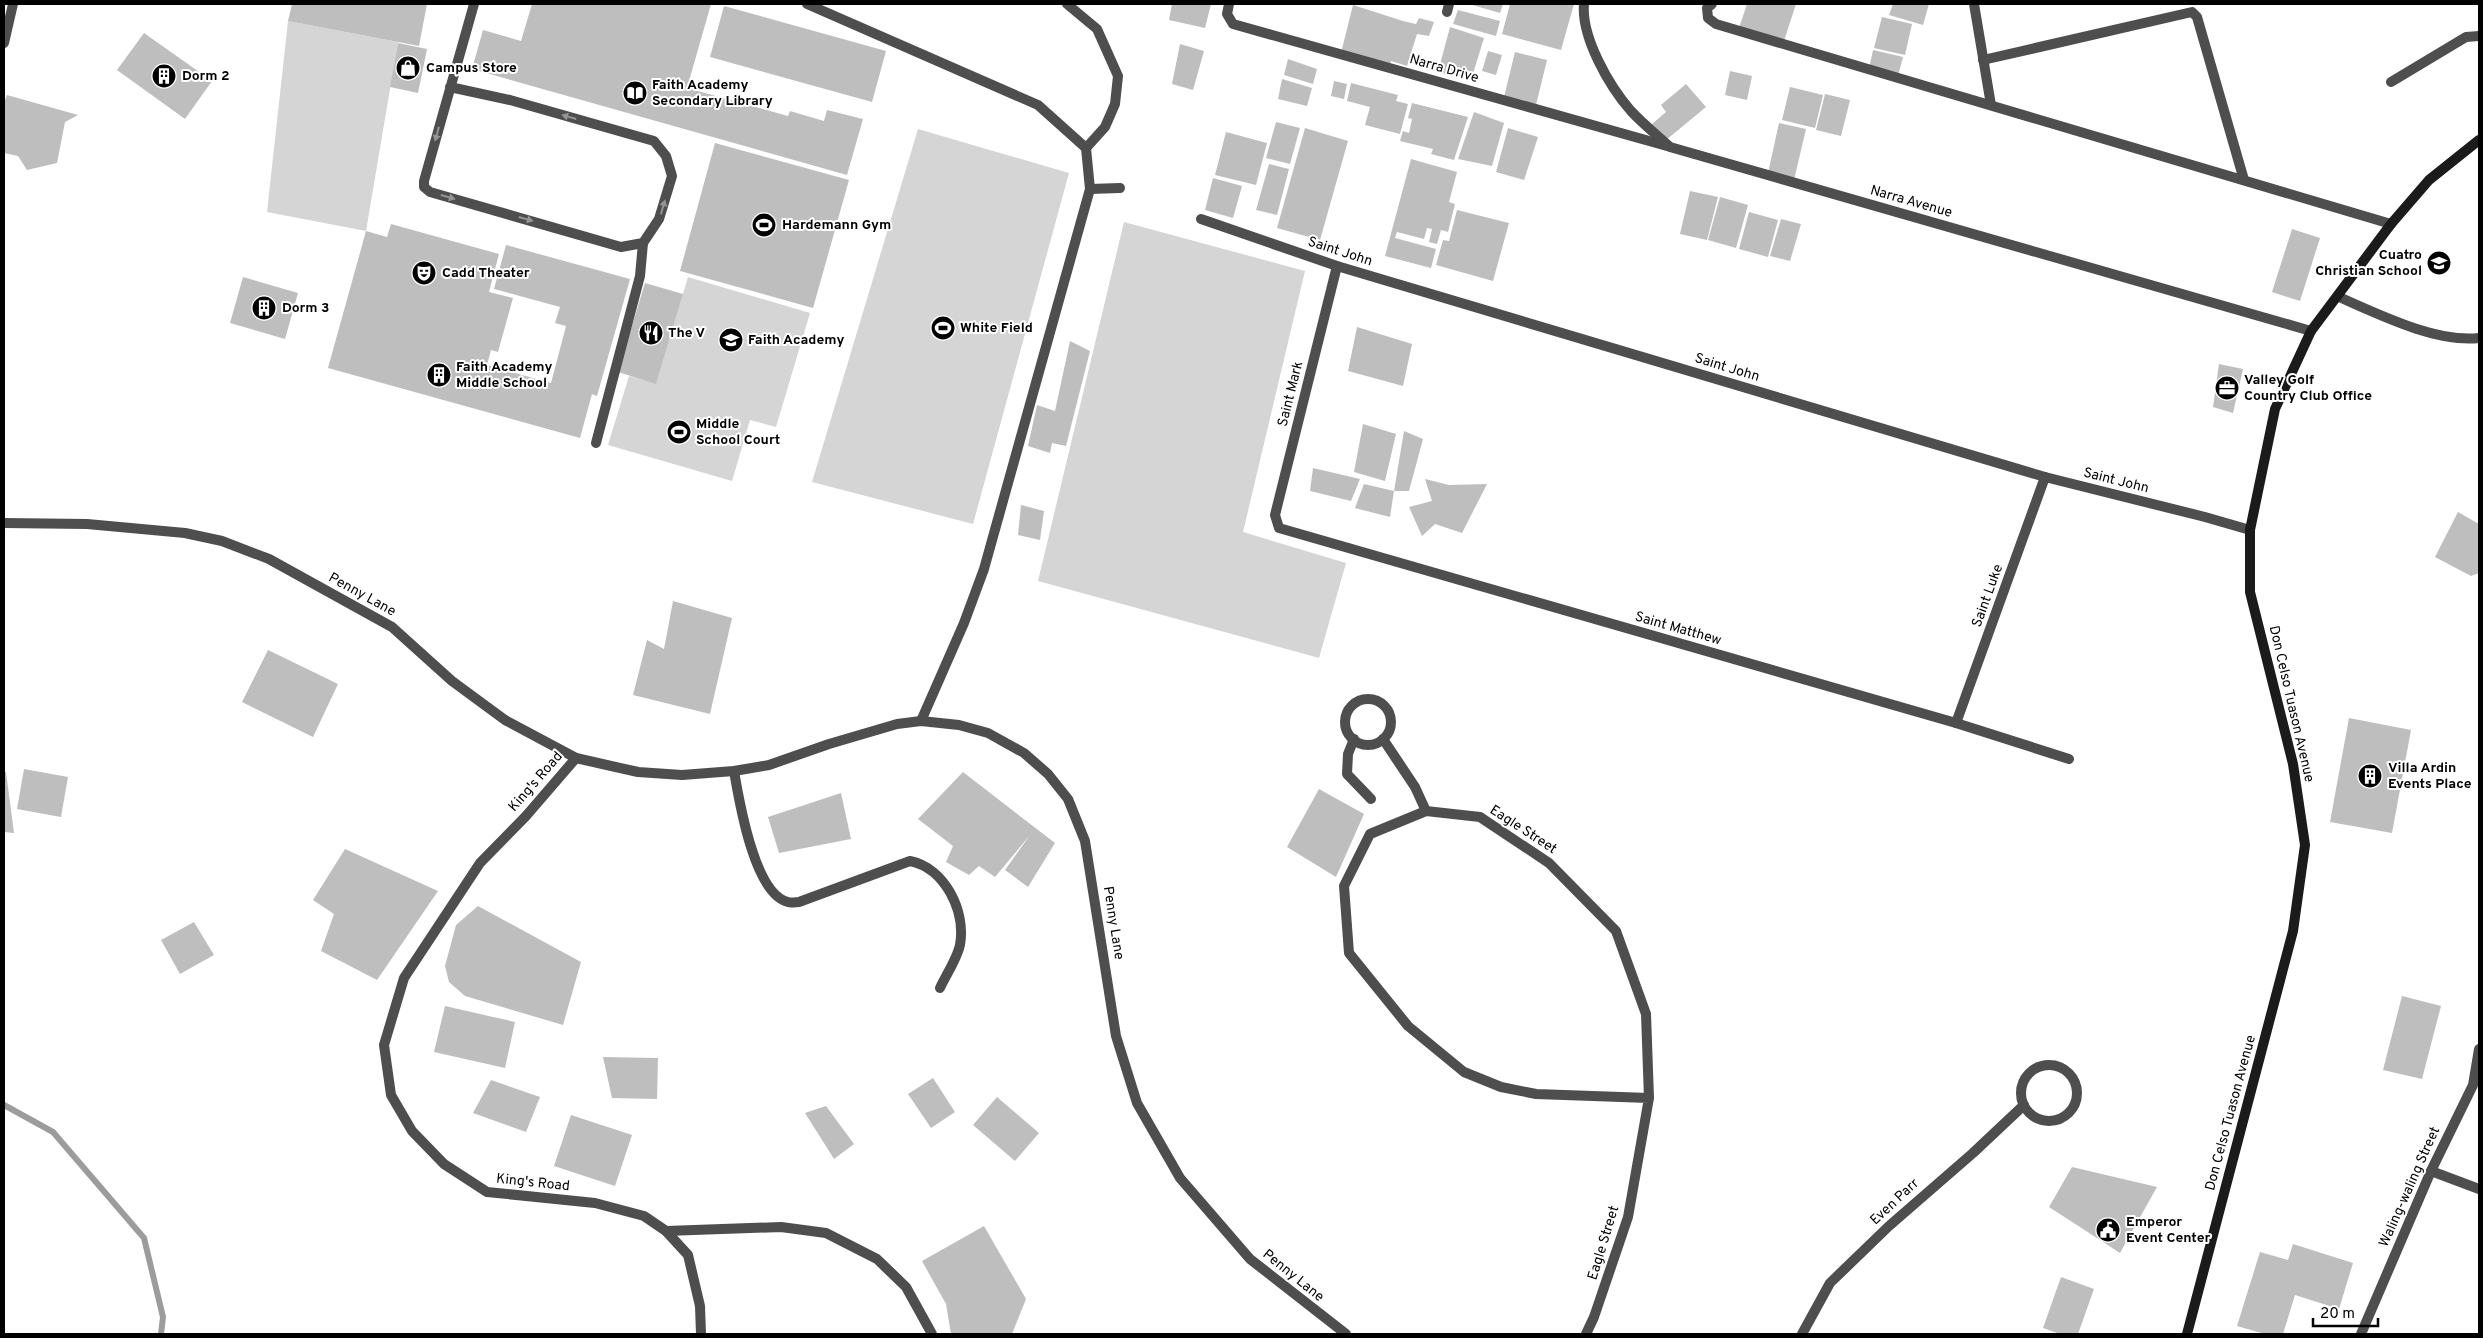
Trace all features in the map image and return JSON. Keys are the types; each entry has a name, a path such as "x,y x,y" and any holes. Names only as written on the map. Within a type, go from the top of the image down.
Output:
{"street":[{"path":"4,42 13,4"},
{"path":"474,4 424,181 424,187 430,192 621,246 643,243"},
{"path":"806,4 1038,105 1086,148 1090,189 984,570 964,623 921,721"},
{"path":"1067,4 1096,29 1118,76 1115,104 1105,127 1086,148"},
{"name":"Narra Drive","path":"1229,4 1227,14 1232,24 1670,147"},
{"name":"Narra Avenue","path":"1584,4 1583,15 1599,64 1630,110 1670,147 2311,331"},
{"path":"1712,4 1707,8 1708,18 1716,24 2391,224"},
{"path":"1974,4 1991,105"},
{"path":"1983,60 2192,12 2197,17 2244,180"},
{"path":"2391,82 2466,37 2479,36"},
{"path":"450,87 510,100 654,141 666,156 672,176 659,219 643,243 640,276 596,443"},
{"name":"Don Celso Tuason Avenue","path":"2187,1334 2293,931 2305,844 2293,764 2250,592 2250,530 2275,409 2311,331 2339,297 2391,224 2430,180 2479,140"},
{"path":"1090,189 1120,188"},
{"name":"Saint John","path":"1201,219 1337,266 2046,478 2250,530"},
{"name":"Saint Mark","path":"1279,528 1274,515 1337,266"},
{"path":"2339,297 2372,312 2438,335 2468,340 2479,338"},
{"name":"Saint Luke","path":"1956,723 2046,478"},
{"name":"Penny Lane","path":"4,524 87,524 185,533 222,540 269,559 392,626 452,681 505,720 576,758 638,772 682,775 734,771 769,765 829,744 897,724 921,721 959,724 988,733 1024,753 1048,774 1068,799 1085,841 1116,1036 1137,1103 1180,1178 1250,1259 1346,1334"},
{"name":"Saint Matthew","path":"1279,528 1956,723 2069,759"},
{"path":"1364,699 1376,700 1386,707 1391,718 1390,730 1383,739 1372,744 1360,743 1350,737 1345,726 1346,714 1353,704 1364,699"},
{"path":"1354,739 1348,754 1347,774 1371,799"},
{"path":"1383,739 1415,787 1426,811"},
{"name":"King's Road","path":"576,758 526,816 480,864 404,978 384,1045 391,1095 412,1131 444,1164 487,1192 596,1203 644,1216 666,1231 688,1255 700,1306 701,1334"},
{"path":"734,771 740,809 754,860 775,895 787,902 799,902 910,861 923,864 939,876 960,912 960,946 940,988"},
{"name":"Eagle Street","path":"1586,1334 1594,1317 1628,1217 1649,1098 1646,1014 1616,931 1549,863 1480,817 1426,811 1370,834 1344,886 1349,953 1408,1026 1464,1072 1501,1086 1536,1094 1649,1098"},
{"name":"Waling-waling Street","path":"2361,1334 2431,1171 2473,1085 2479,1049"},
{"path":"2054,1065 2062,1068 2074,1080 2077,1098 2074,1106 2061,1118 2043,1120 2035,1117 2024,1104 2021,1088 2029,1073 2036,1068 2054,1065"},
{"name":"Even Parr","path":"1802,1334 1830,1283 1889,1226 1973,1153 2024,1104"},
{"path":"2431,1171 2479,1189"},
{"path":"666,1231 781,1227 826,1233 877,1259 906,1287 932,1334"}],"shaded area":[{"path":"288,21 398,42 366,231 267,212"},
{"name":"White Field","path":"918,129 1069,173 973,524 812,482"},
{"path":"1124,222 1305,271 1243,532 1346,563 1319,658 1038,581"},
{"path":"688,277 810,313 776,427 750,420 732,481 608,445 629,376 656,383"}],"building":[{"path":"292,4 427,4 419,46 288,21"},
{"path":"532,4 711,4 687,88 788,116 790,111 824,121 827,110 863,119 847,175 472,69 483,30 521,41"},
{"path":"1172,4 1211,4 1205,28 1169,20"},
{"path":"1469,4 1503,4 1500,13"},
{"path":"1510,4 1574,4 1561,50 1502,34"},
{"path":"1747,4 1796,4 1784,41 1739,28"},
{"path":"1893,4 1929,4 1923,25 1889,15"},
{"path":"1353,5 1416,24 1419,18 1434,22 1429,36 1417,34 1407,66 1391,61 1390,67 1341,53"},
{"path":"724,6 886,51 872,102 710,57"},
{"path":"1458,10 1500,21 1496,36 1453,24"},
{"path":"1882,17 1912,24 1905,55 1874,48"},
{"path":"1450,27 1484,38 1471,80 1438,72"},
{"name":"Dorm 2","path":"144,33 212,81 185,119 117,70"},
{"name":"Campus Store","path":"398,43 427,49 418,93 390,87"},
{"path":"1180,44 1204,51 1193,90 1172,84"},
{"path":"1873,50 1903,57 1898,76 1869,69"},
{"path":"1488,51 1502,55 1496,75 1482,71"},
{"path":"1515,52 1547,60 1536,105 1504,97"},
{"path":"1288,59 1317,69 1313,84 1284,75"},
{"path":"1730,71 1752,76 1747,100 1725,95"},
{"path":"1282,79 1312,88 1307,106 1278,99"},
{"path":"1334,81 1347,84 1344,99 1331,96"},
{"path":"1351,83 1398,95 1396,101 1408,104 1400,134 1365,125 1370,107 1347,101"},
{"path":"1686,84 1706,107 1666,140 1652,124 1666,112 1661,105"},
{"path":"1790,87 1823,95 1815,128 1782,120"},
{"path":"1825,94 1850,100 1841,136 1816,130"},
{"path":"7,95 78,115 65,122 57,163 27,170 18,156 4,153 4,103"},
{"path":"1412,103 1468,117 1454,160 1431,154 1433,149 1400,141 1403,131 1409,133 1412,119 1408,118"},
{"path":"1474,112 1504,123 1492,166 1458,159"},
{"path":"1276,122 1300,128 1290,164 1266,158"},
{"path":"1779,123 1806,129 1794,180 1768,173"},
{"path":"1305,128 1348,141 1320,240 1277,228"},
{"path":"1508,128 1538,137 1524,180 1496,172"},
{"path":"1226,132 1267,143 1256,185 1215,175"},
{"name":"Hardemann Gym","path":"715,143 849,180 813,308 680,271"},
{"path":"1411,159 1457,172 1449,202 1455,204 1448,232 1441,230 1437,244 1429,242 1432,229 1427,228 1424,239 1397,232 1395,238 1436,249 1431,268 1385,256"},
{"path":"1269,164 1289,169 1277,215 1256,210"},
{"path":"1213,178 1242,186 1233,218 1205,210"},
{"path":"1690,191 1718,197 1707,240 1680,234"},
{"path":"1720,197 1748,205 1736,248 1708,240"},
{"path":"1457,210 1509,223 1493,281 1436,265 1443,240 1449,241"},
{"path":"1749,212 1778,220 1768,257 1739,249"},
{"path":"1781,219 1801,224 1790,261 1770,256"},
{"path":"391,224 499,254 489,292 513,298 498,352 491,350 487,365 551,383 566,326 555,323 560,307 494,289 506,245 630,279 597,396 592,394 580,438 328,368 366,231 387,237"},
{"path":"2292,229 2320,238 2300,301 2272,292"},
{"name":"Dorm 3","path":"243,277 298,293 285,339 230,323"},
{"name":"The V","path":"645,283 683,294 656,384 618,372"},
{"path":"1357,327 1412,344 1403,386 1348,371"},
{"path":"1070,341 1090,351 1066,446 1052,443 1050,453 1028,446 1037,405 1055,411"},
{"name":"Valley Golf Country Club Office","path":"2219,364 2243,369 2233,413 2213,407"},
{"path":"1363,424 1396,434 1385,481 1354,472"},
{"path":"1404,431 1423,439 1409,491 1394,491"},
{"path":"1313,468 1360,479 1351,501 1310,491"},
{"path":"1425,479 1449,485 1487,484 1462,533 1435,524 1422,536 1409,507 1432,501"},
{"path":"1364,484 1394,491 1390,517 1355,508"},
{"path":"1021,505 1044,511 1040,540 1018,535"},
{"path":"2458,512 2479,524 2479,573 2471,576 2435,557"},
{"path":"673,601 732,618 710,714 633,695 647,640 664,649"},
{"path":"268,650 338,684 313,737 242,702"},
{"name":"Villa Ardin Events Place","path":"2349,718 2411,730 2392,833 2330,822"},
{"path":"24,769 68,777 61,817 17,809"},
{"path":"4,772 6,772 14,833 4,832"},
{"path":"963,772 1055,843 1028,887 1005,870 1030,835 995,877 979,866 969,875 946,862 953,846 918,819"},
{"path":"1319,789 1364,814 1336,877 1287,847"},
{"path":"841,793 851,839 779,853 768,817"},
{"path":"345,849 438,891 377,980 321,951 334,914 313,900"},
{"path":"478,906 581,962 563,1025 465,996 449,982 445,966 456,925"},
{"path":"194,922 214,955 180,974 161,940"},
{"path":"2402,996 2441,1006 2422,1079 2383,1070"},
{"path":"445,1006 515,1022 505,1068 434,1052"},
{"path":"603,1057 658,1058 657,1099 612,1098"},
{"path":"933,1078 955,1112 931,1128 908,1094"},
{"path":"491,1080 540,1097 526,1132 473,1113"},
{"path":"997,1097 1039,1133 1015,1161 973,1125"},
{"path":"826,1106 854,1144 834,1159 805,1113"},
{"path":"571,1115 632,1135 615,1186 554,1166"},
{"name":"Emperor Event Center","path":"2072,1167 2157,1187 2120,1253 2049,1207"},
{"path":"984,1226 1026,1299 1012,1334 951,1334 946,1304 922,1261"},
{"path":"2293,1244 2353,1263 2339,1309 2295,1295 2283,1334 2265,1334 2237,1326 2260,1252 2288,1260"},
{"path":"2061,1277 2094,1289 2078,1334 2060,1334 2043,1328"}],"waterway":[{"path":"4,1105 53,1132 144,1238 163,1317 161,1334"}],"place":[{"name":"Campus Store","path":"408,68"},
{"name":"Dorm 2","path":"164,76"},
{"name":"Faith Academy Secondary Library","path":"635,93"},
{"name":"Hardemann Gym","path":"764,225"},
{"name":"Cuatro Christian School","path":"2439,263"},
{"name":"Cadd Theater","path":"424,273"},
{"name":"Dorm 3","path":"264,308"},
{"name":"White Field","path":"943,328"},
{"name":"The V","path":"651,333"},
{"name":"Faith Academy","path":"731,340"},
{"name":"Faith Academy Middle School","path":"439,375"},
{"name":"Valley Golf Country Club Office","path":"2227,388"},
{"name":"Middle School Court","path":"679,432"},
{"name":"Villa Ardin Events Place","path":"2370,776"},
{"name":"Emperor Event Center","path":"2108,1230"}]}
